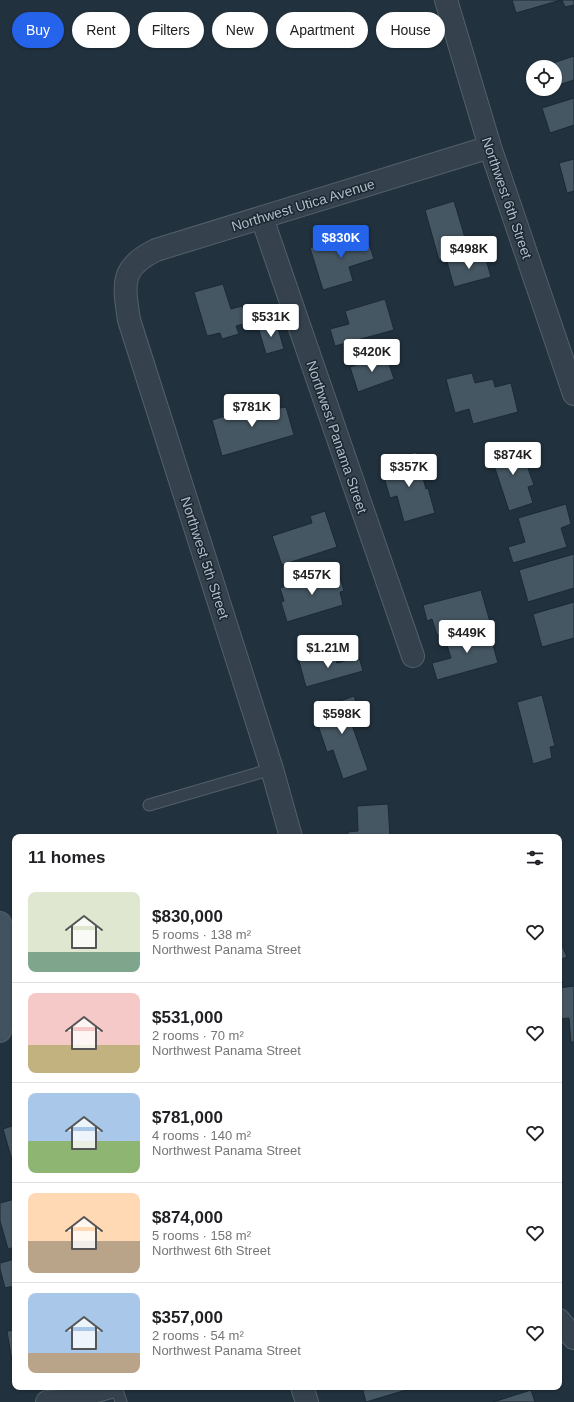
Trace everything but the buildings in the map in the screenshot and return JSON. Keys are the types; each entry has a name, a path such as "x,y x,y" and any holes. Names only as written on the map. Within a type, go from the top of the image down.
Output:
{"street":[{"name":"Northwest 6th Street","path":"446,0 490,147 570,370 574,394"},
{"name":"Northwest Utica Avenue","path":"126,278 132,267 146,255 156,250 490,147"},
{"name":"Northwest Panama Street","path":"262,218 413,656"},
{"name":"Northwest 5th Street","path":"126,278 125,292 129,320 272,769 290,834"},
{"path":"0,923 9,953 10,990 0,1031"},
{"path":"562,1324 574,1338"},
{"path":"47,1402 60,1401 100,1390"},
{"path":"303,1390 307,1402"}],"lane":[{"path":"149,805 272,769"},
{"path":"117,1390 121,1402"}]}
